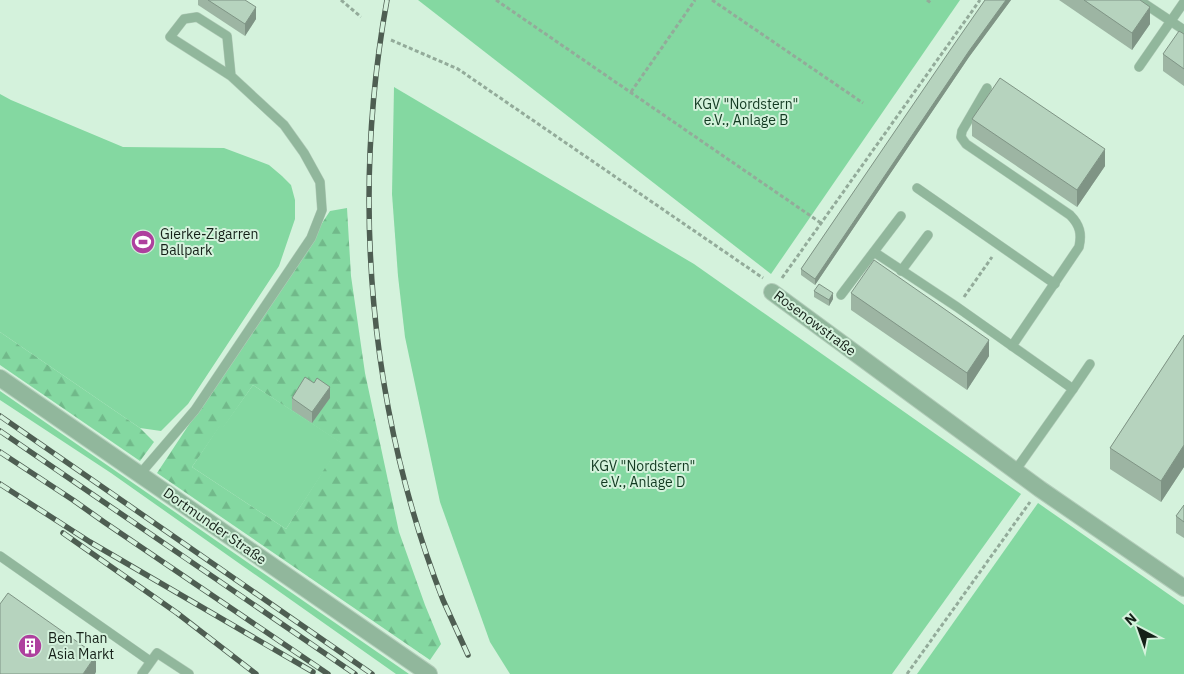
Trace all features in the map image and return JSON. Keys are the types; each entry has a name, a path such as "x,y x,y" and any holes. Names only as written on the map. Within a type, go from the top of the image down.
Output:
{"street":[{"name":"Rosenowstraße","path":"772,292 1040,489 1184,588"},
{"name":"Dortmunder Straße","path":"0,378 429,674"}],"lane":[{"path":"1139,0 1184,30"},
{"path":"1139,67 1184,2"},
{"path":"140,474 195,410 311,238 322,210 320,182 304,153 284,125 232,76 170,37 184,19 197,17 227,36 232,76"},
{"path":"987,88 962,131 961,137 966,144 1070,215 1079,226 1081,238 1079,247 1012,346"},
{"path":"917,188 1055,284"},
{"path":"841,295 901,216"},
{"path":"901,271 928,235"},
{"path":"874,252 1072,389"},
{"path":"1015,471 1090,364"},
{"path":"0,556 150,662"},
{"path":"142,674 157,653 189,674"}],"path":[{"path":"342,0 361,17"},
{"path":"496,0 821,223"},
{"path":"631,92 695,0"},
{"path":"712,0 863,103"},
{"path":"927,0 931,3"},
{"path":"772,292 980,0"},
{"name":"Rosenowstraße","path":"391,40 458,69 764,278 772,292"},
{"path":"957,308 1000,246"},
{"path":"907,674 1040,489"}],"green space":[{"name":"KGV \"Nordstern\" e.V., Anlage B","path":"418,0 960,0 771,274"},
{"name":"KGV \"Nordstern\" e.V., Anlage D","path":"394,87 694,264 1021,494 892,674 510,674 490,642 440,502 405,337 392,194"},
{"name":"Gierke-Zigarren Ballpark","path":"0,94 123,147 224,148 269,165 291,185 295,200 295,219 279,266 188,404 161,431 140,428 0,332"},
{"path":"347,208 351,276 365,373 399,532 441,644 430,660 157,473 330,211","holes":["253,385 341,443 286,529 192,467 220,426 223,428"]},
{"path":"0,332 140,428 154,442 140,461 0,365"},
{"path":"253,385 342,443 286,529 192,467 220,425 223,427"},
{"path":"0,391 409,674 396,674 111,473 0,400"},
{"path":"1038,503 1184,605 1184,674 917,674"}],"building":[{"path":"208,0 245,0 256,7 245,24"},
{"path":"985,0 1006,0 969,51 815,279 801,269"},
{"path":"1084,0 1140,0 1150,7 1132,33"},
{"path":"1179,31 1184,34 1184,69 1163,54"},
{"path":"1000,78 1105,149 1077,190 972,119"},
{"path":"874,260 989,340 967,373 851,293"},
{"path":"819,284 833,293 829,300 814,291"},
{"path":"1184,335 1184,445 1161,481 1110,448"},
{"path":"305,377 314,383 317,378 330,387 312,412 292,398"},
{"path":"1184,505 1184,522 1176,516"},
{"name":"Ben Than Asia Markt","path":"8,593 96,655 83,674 0,674 0,604"}],"railway":[{"path":"387,0 376,75 370,151 369,227 374,303 383,379 398,454 418,528 443,600 468,655"},
{"path":"0,416 372,674"},
{"path":"0,431 355,674"},
{"path":"0,452 328,674"},
{"path":"0,484 90,542 313,672"},
{"path":"63,533 177,613 256,674"}],"place":[{"name":"Gierke-Zigarren Ballpark","path":"143,242"},
{"name":"Ben Than Asia Markt","path":"30,646"}]}
